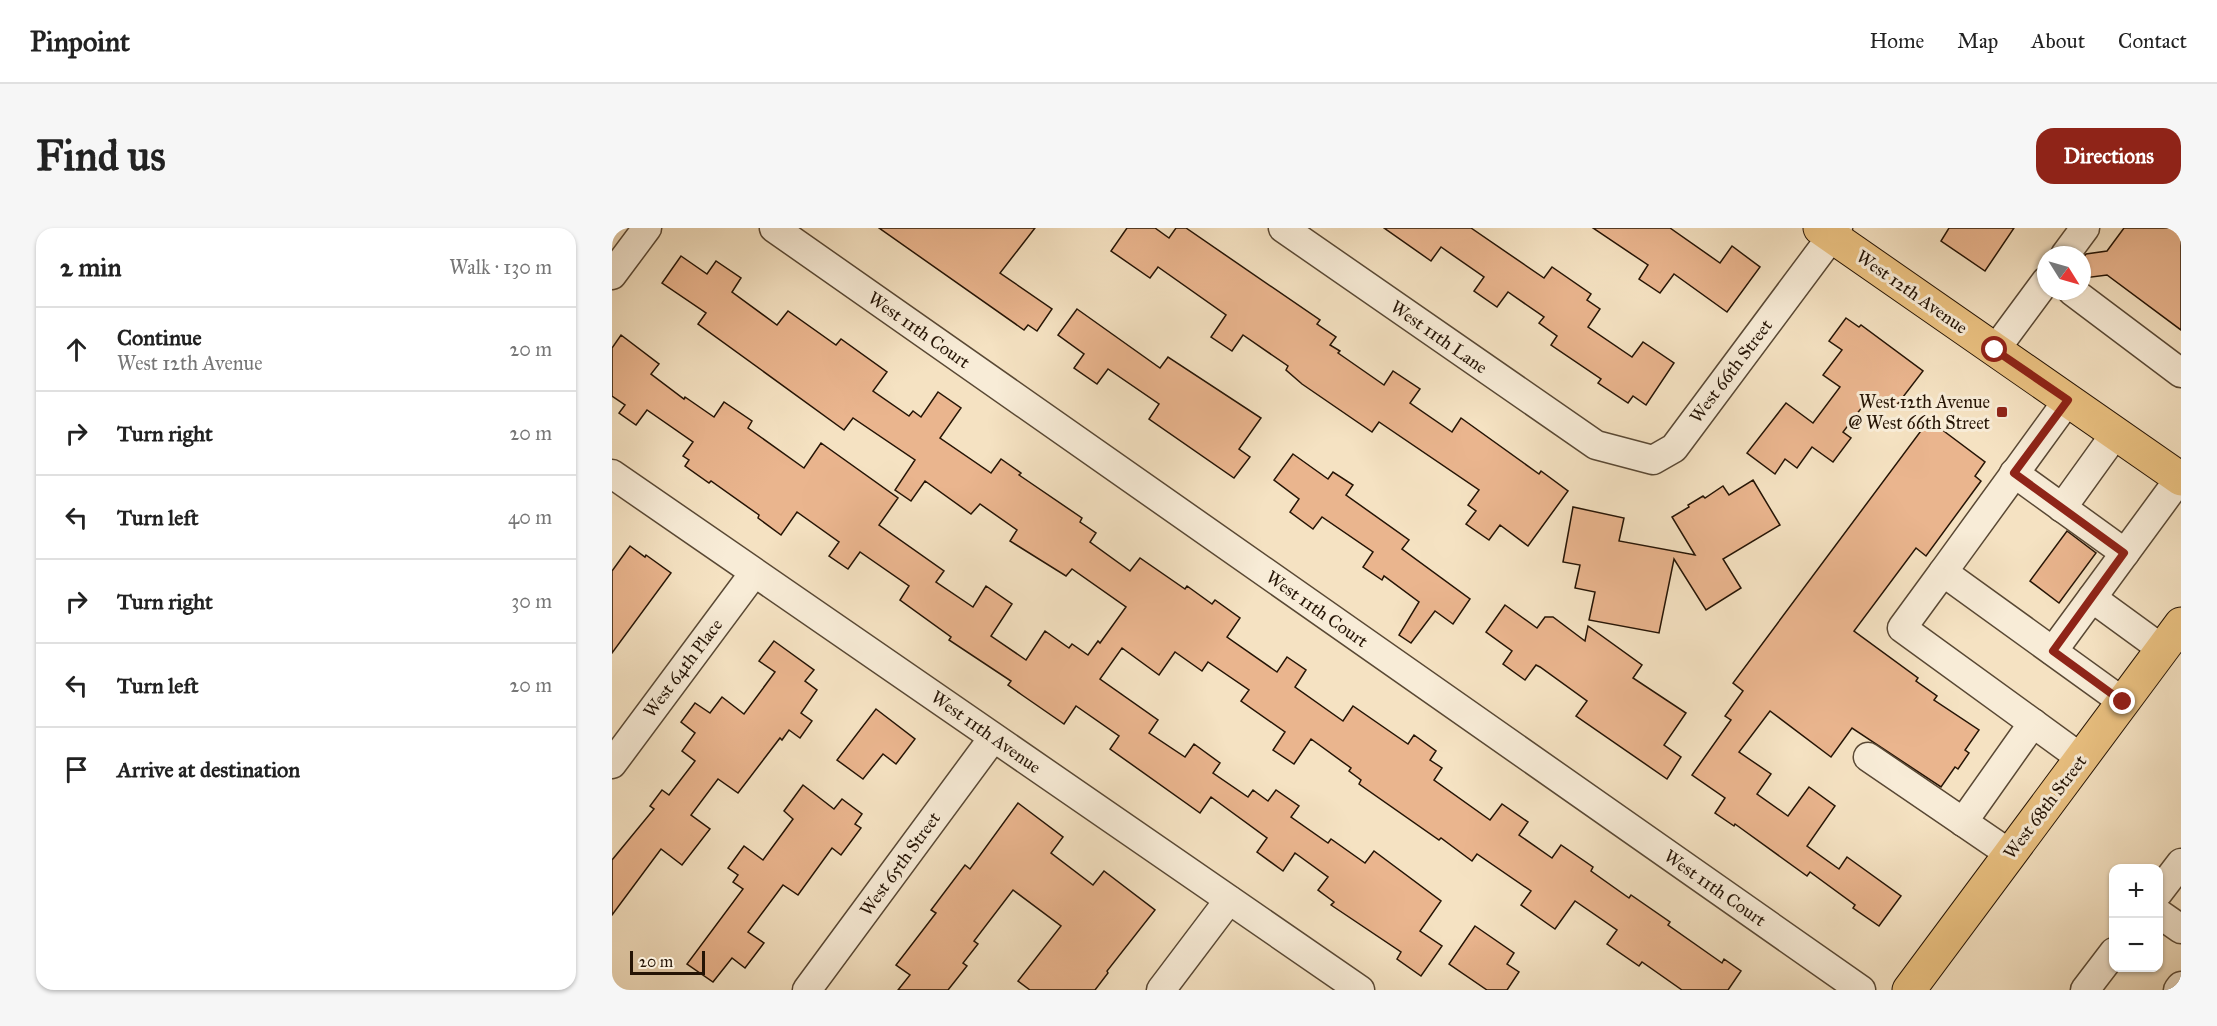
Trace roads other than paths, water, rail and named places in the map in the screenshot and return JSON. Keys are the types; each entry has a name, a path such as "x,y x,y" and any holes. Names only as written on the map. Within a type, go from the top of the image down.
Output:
{"main road":[{"name":"West 12th Avenue","path":"1830,231 1995,350 2180,478"},
{"name":"West 68th Street","path":"1910,990 2172,637"}],"street":[{"path":"612,275 647,228"},
{"name":"West 11th Court","path":"774,228 1861,990"},
{"name":"West 11th Lane","path":"1283,228 1596,445"},
{"path":"2072,246 2085,228"},
{"name":"West 66th Street","path":"1596,445 1653,460 1674,448 1830,231"},
{"path":"1995,350 2037,293"},
{"path":"2084,300 2181,373"},
{"path":"2068,400 1902,628 2081,758"},
{"path":"2062,508 2116,433"},
{"path":"2014,473 2124,553"},
{"name":"West 11th Avenue","path":"612,474 1360,990"},
{"path":"2053,651 2180,478"},
{"path":"1943,572 2123,702"},
{"name":"West 64th Place","path":"612,764 754,573"},
{"path":"2092,598 2172,637"},
{"path":"1963,822 2033,723"},
{"name":"West 65th Street","path":"807,990 993,738"},
{"path":"1868,757 2010,854"},
{"path":"2163,886 2181,863"},
{"path":"1161,990 1228,900"},
{"path":"2163,916 2181,929"},
{"path":"2085,990 2109,959"},
{"path":"2178,990 2181,986"}],"place":[{"name":"West 12th Avenue @ West 66th Street","path":"2002,412"}]}
